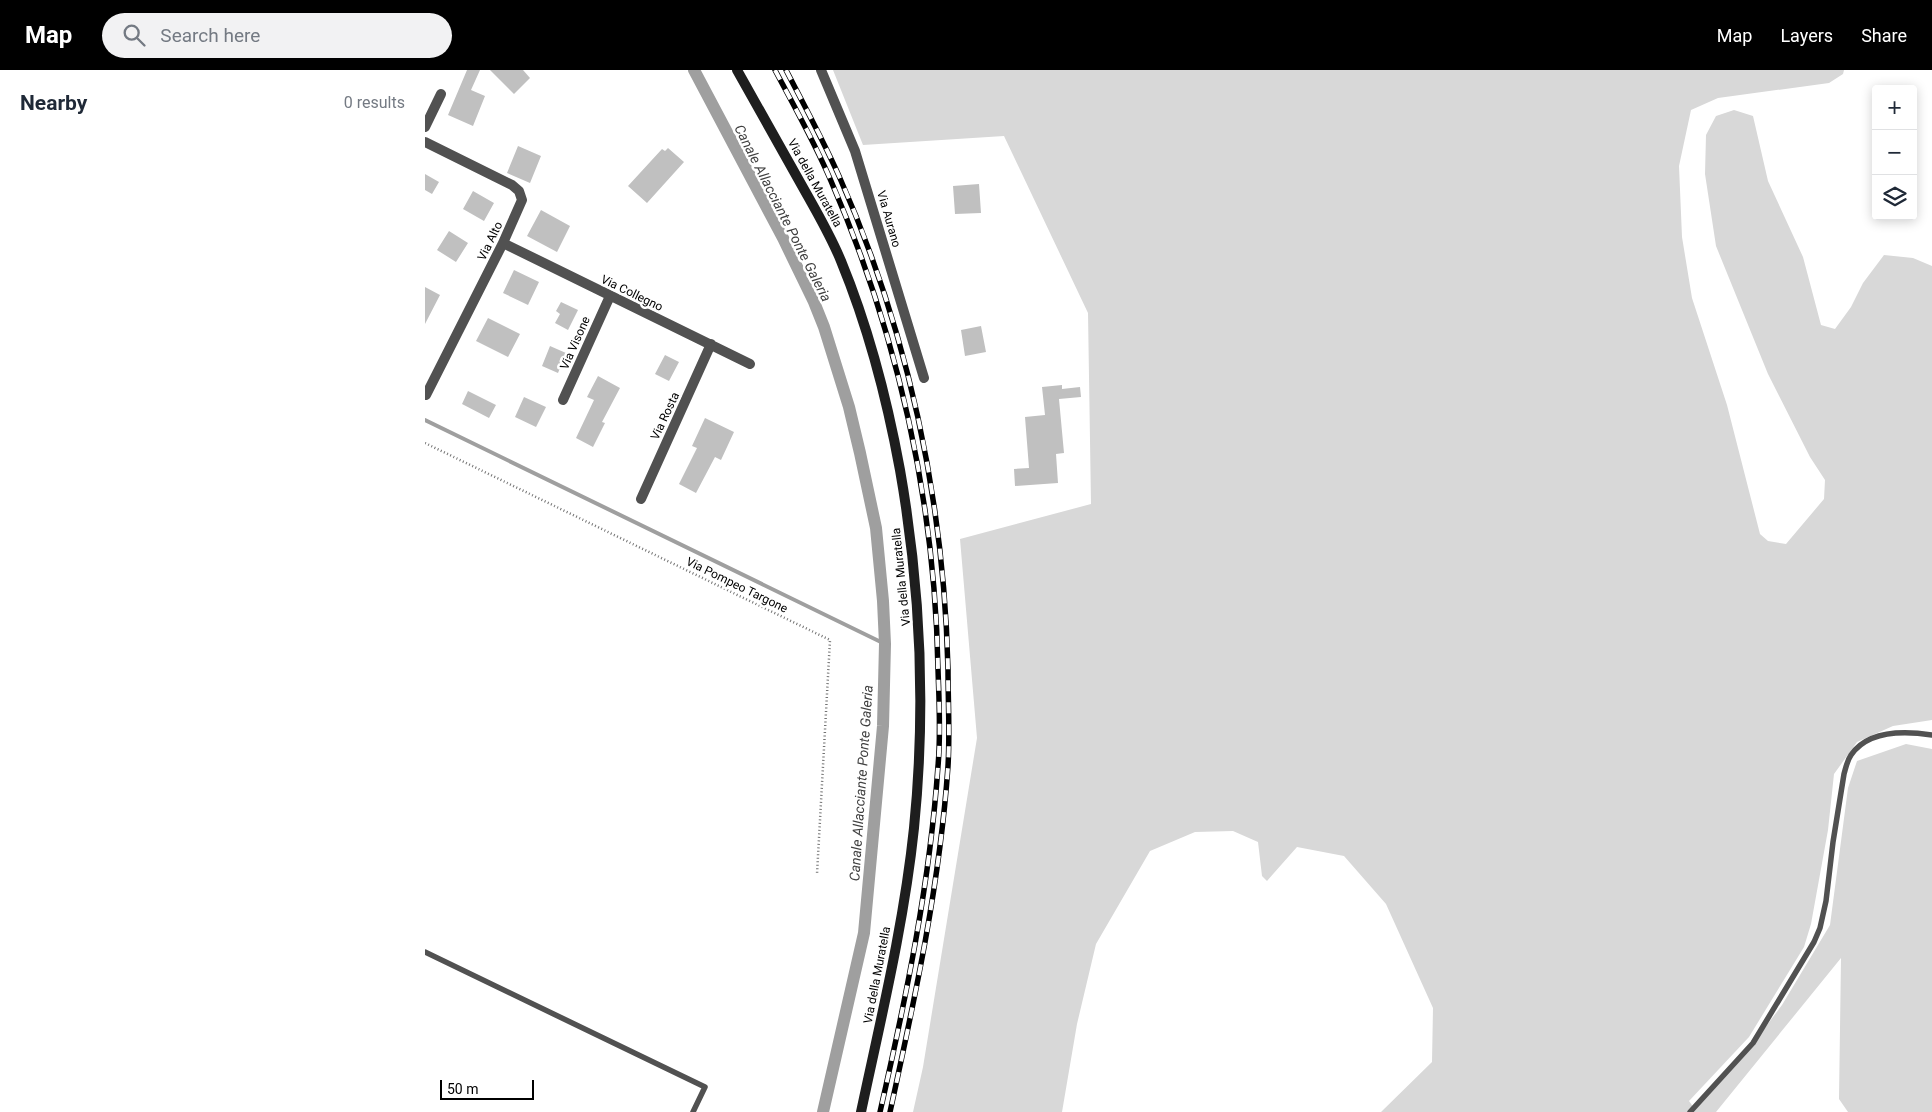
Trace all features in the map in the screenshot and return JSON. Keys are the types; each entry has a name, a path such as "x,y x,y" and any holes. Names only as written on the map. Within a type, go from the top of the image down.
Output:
{"street":[{"name":"Via della Muratella","path":"737,70 830,236 858,308 876,361 889,411 904,495 915,576 921,662 921,743 914,830 902,912 861,1112"},
{"name":"Via Aurano","path":"821,70 861,167 894,283 924,378"},
{"path":"425,127 441,94"},
{"name":"Via Alto","path":"425,142 502,179 519,190 522,196 521,204 503,243 426,395"},
{"name":"Via Collegno","path":"503,243 750,364"},
{"name":"Via Visone","path":"563,400 610,296"},
{"name":"Via Rosta","path":"641,499 711,344"}],"lane":[{"path":"1690,1112 1753,1043 1814,942 1823,915 1844,774 1851,756 1864,743 1888,734 1903,732 1932,735"},
{"path":"425,952 705,1087 693,1112"}],"path":[{"name":"Via Pompeo Targone","path":"425,442 830,640 817,874"}],"shaded area":[{"path":"833,70 1844,70 1843,74 1829,83 1718,98 1691,110 1679,166 1682,237 1692,298 1727,405 1760,534 1768,541 1786,544 1824,499 1825,480 1810,457 1768,374 1716,246 1705,174 1706,135 1716,116 1734,110 1753,116 1768,181 1803,257 1821,325 1835,329 1851,307 1863,283 1884,255 1913,258 1932,266 1932,720 1893,726 1857,742 1834,774 1828,830 1811,924 1804,947 1749,1037 1689,1101 1694,1108 1743,1057 1782,1005 1830,925 1848,788 1857,761 1906,744 1932,749 1932,1112 1848,1112 1839,1099 1841,958 1716,1112 1381,1112 1432,1062 1433,1008 1386,904 1344,856 1297,847 1267,881 1262,876 1258,842 1233,831 1195,832 1150,851 1096,944 1077,1024 1062,1112 913,1112 923,1067 977,738 960,539 1091,504 1088,313 1004,136 863,145"}],"building":[{"path":"467,70 480,70 471,90 485,96 473,126 448,115"},
{"path":"490,70 523,70 530,78 514,94"},
{"path":"518,146 541,156 530,183 507,173"},
{"path":"668,148 684,162 647,203 628,186 662,149 665,151"},
{"path":"425,174 439,182 432,194 425,190"},
{"path":"979,184 981,213 955,214 953,186"},
{"path":"473,191 494,203 484,221 463,209"},
{"path":"541,210 570,226 557,252 527,236"},
{"path":"449,231 468,243 456,262 437,250"},
{"path":"514,270 539,282 528,305 503,293"},
{"path":"425,287 440,295 425,324"},
{"path":"561,302 578,310 568,330 555,323 560,314 556,311"},
{"path":"488,318 520,334 508,357 476,341"},
{"path":"981,326 986,352 965,356 961,330"},
{"path":"550,346 566,353 558,373 542,366"},
{"path":"665,355 679,362 669,381 655,374"},
{"path":"598,376 620,388 602,422 605,423 593,447 576,438 594,400 587,397"},
{"path":"1062,385 1062,389 1080,387 1081,397 1059,399 1064,453 1056,454 1058,483 1015,486 1014,469 1029,468 1025,417 1045,415 1042,387"},
{"path":"468,391 496,405 489,418 462,404"},
{"path":"524,397 546,407 536,427 515,417"},
{"path":"705,418 734,432 721,460 715,457 696,493 679,484 697,448 692,446"}],"waterway":[{"name":"Canale Allacciante Ponte Galeria","path":"694,70 783,238 824,327 849,407 876,528 885,644 883,726 864,933 823,1112"},
{"path":"425,420 885,644"}],"railway":[{"path":"775,70 825,167 855,239 876,299 894,359 909,420 929,544 935,606 939,754 929,853 916,940 880,1112"},
{"path":"786,70 839,176 885,295 918,417 939,542 948,669 949,754 933,897 890,1112"}]}
